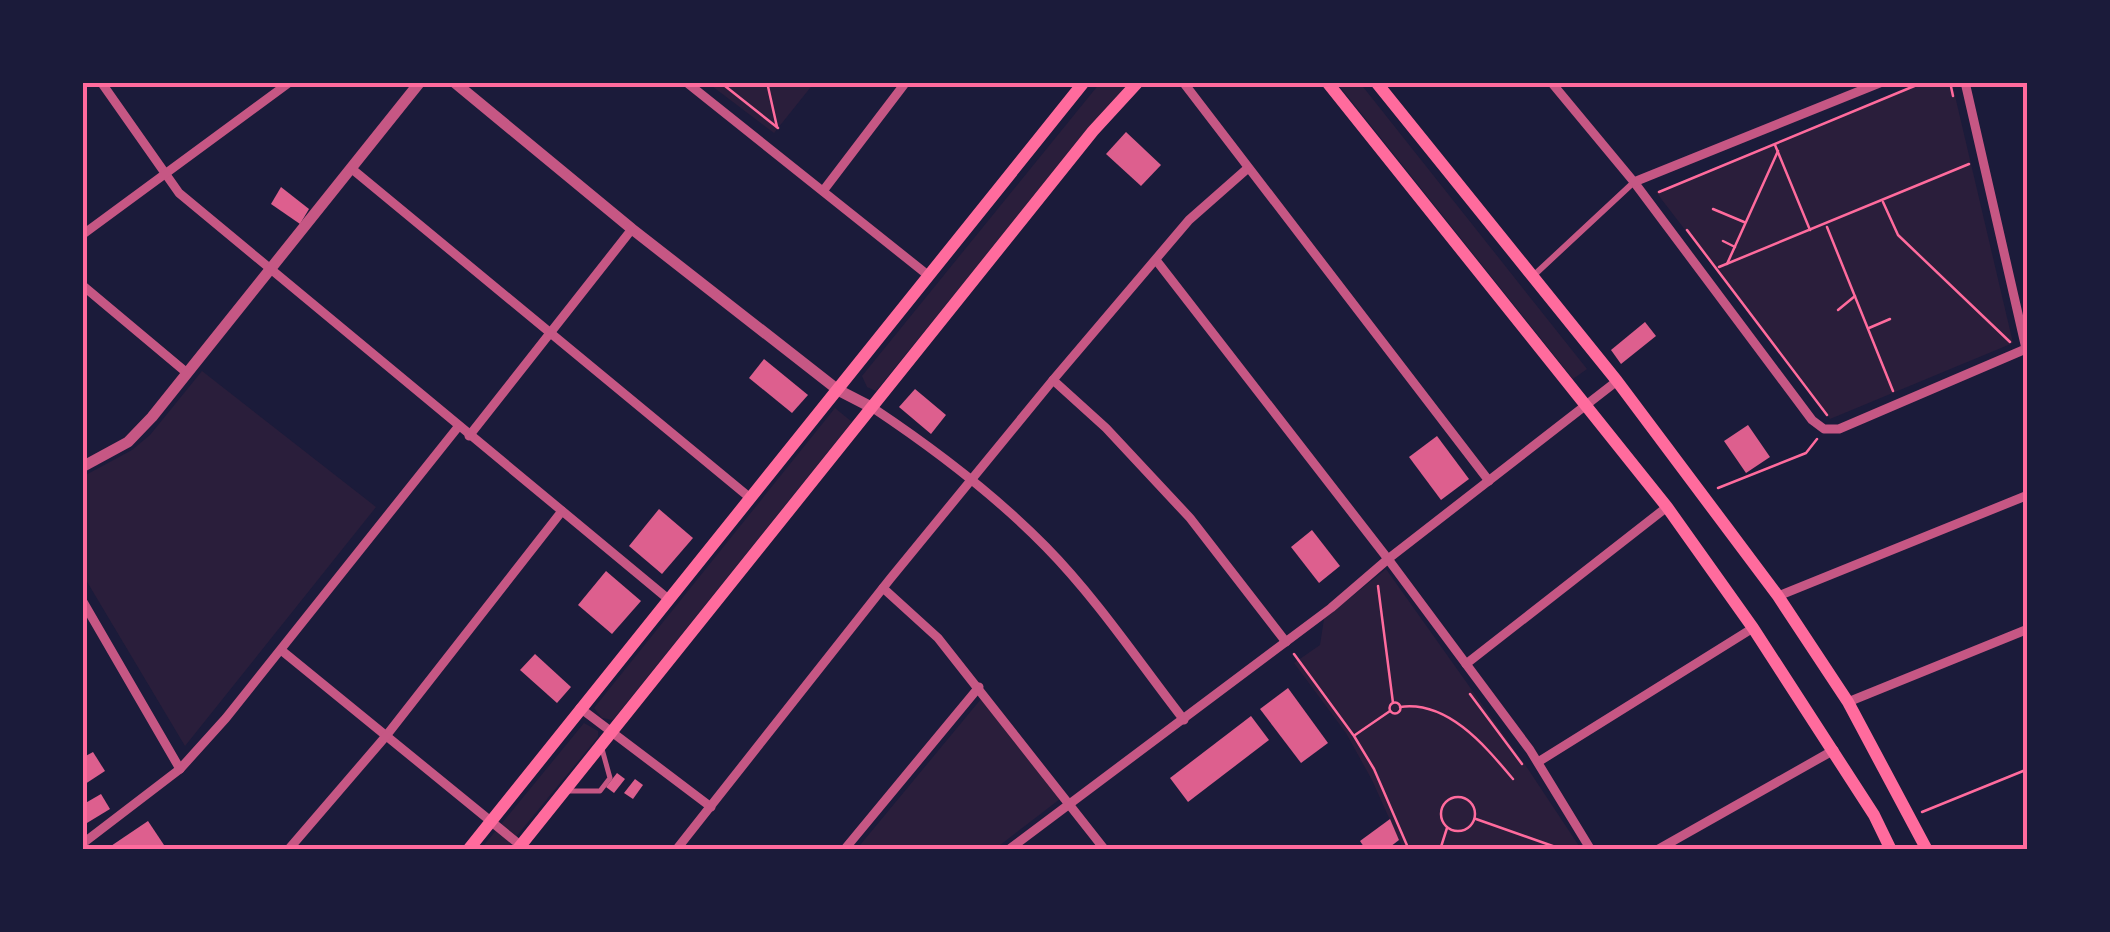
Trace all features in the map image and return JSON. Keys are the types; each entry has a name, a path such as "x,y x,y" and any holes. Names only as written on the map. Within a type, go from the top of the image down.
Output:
{"main road":[{"path":"468,850 666,598 1084,82"},
{"path":"518,847 1093,131 1138,82"},
{"path":"1327,82 1667,508 1754,628 1834,750 1874,814 1891,850"},
{"path":"1376,82 1616,381 1778,596 1848,702 1927,850"}],"street":[{"path":"101,82 179,193 666,598"},
{"path":"82,235 290,82"},
{"path":"82,467 128,442 420,82"},
{"path":"454,82 632,229 838,390 873,408 970,482 1057,560 1184,720"},
{"path":"686,82 929,276"},
{"path":"823,191 906,82"},
{"path":"1183,82 1488,481"},
{"path":"1551,82 1634,182 1812,420 1824,429 1840,429 2027,351 1965,82"},
{"path":"1532,276 1634,182 1882,82"},
{"path":"676,850 1053,380 1190,220 1248,168"},
{"path":"352,169 748,497"},
{"path":"469,436 632,229"},
{"path":"1156,260 1466,664 1538,762 1591,850"},
{"path":"82,285 187,373"},
{"path":"1053,380 1106,428 1190,518 1286,642"},
{"path":"1008,850 1286,642 1616,381"},
{"path":"82,844 180,769 281,650 458,427"},
{"path":"1778,596 2028,494"},
{"path":"1466,664 1667,508"},
{"path":"288,850 386,736 562,511"},
{"path":"883,588 938,638 1105,850"},
{"path":"82,600 180,769"},
{"path":"1538,762 1754,628"},
{"path":"1848,702 2028,628"},
{"path":"281,650 518,847"},
{"path":"844,850 979,687"},
{"path":"580,708 712,806"},
{"path":"1657,850 1834,750"}],"lane":[{"path":"564,790 600,791 610,778 601,745"}],"path":[{"path":"720,82 778,128 767,82"},
{"path":"1658,192 1924,82"},
{"path":"1950,82 1954,99"},
{"path":"1775,144 1811,232"},
{"path":"1726,264 1778,152"},
{"path":"1718,268 1970,164"},
{"path":"1882,201 1898,236 2010,342 2006,324"},
{"path":"1713,209 1746,222"},
{"path":"1682,223 1831,418"},
{"path":"1826,226 1894,392"},
{"path":"1723,241 1734,246"},
{"path":"1838,310 1855,296"},
{"path":"1868,328 1890,319"},
{"path":"1703,494 1806,453 1824,429"},
{"path":"1354,736 1390,711 1393,704 1376,570"},
{"path":"1286,642 1374,769 1409,850"},
{"path":"1471,694 1526,770"},
{"path":"1393,704 1412,705 1459,724 1480,740 1513,779"},
{"path":"1390,711 1396,714 1400,707"},
{"path":"1910,817 2028,769"},
{"path":"1440,850 1448,827 1441,812 1448,799 1468,798 1476,809 1475,819 1465,830 1448,827"},
{"path":"1475,819 1564,850"}],"shaded area":[{"path":"708,83 814,83 774,133"},
{"path":"1100,83 1130,83 876,391 867,387 862,376"},
{"path":"1337,83 1360,83 1587,369 1573,379"},
{"path":"1919,83 1952,83 2013,343 1830,419 1656,192"},
{"path":"202,371 376,507 185,746 83,575 82,477 132,450 150,435"},
{"path":"835,408 852,422 613,720 602,718 594,708"},
{"path":"1386,569 1581,849 1403,849 1346,733 1294,663 1320,645 1324,619"},
{"path":"981,699 1060,799 995,849 856,850"},
{"path":"584,723 598,731 598,737 506,849 480,850"}],"building":[{"path":"1126,132 1161,165 1141,186 1106,154"},
{"path":"281,187 309,209 300,224 271,204"},
{"path":"1645,322 1656,336 1621,364 1611,350"},
{"path":"764,359 808,395 792,413 749,378"},
{"path":"915,389 946,415 931,434 899,407"},
{"path":"1748,425 1770,457 1746,473 1724,441"},
{"path":"1437,436 1469,479 1441,500 1409,457"},
{"path":"659,509 693,538 662,574 629,546"},
{"path":"1312,530 1340,566 1319,583 1291,547"},
{"path":"606,571 641,601 612,634 578,605"},
{"path":"535,654 571,687 557,703 520,670"},
{"path":"1288,688 1328,743 1301,763 1260,709"},
{"path":"1251,716 1269,740 1188,802 1170,778"},
{"path":"93,752 105,771 82,786 82,758"},
{"path":"617,773 625,779 614,793 606,787"},
{"path":"635,779 643,785 633,799 624,793"},
{"path":"101,794 110,809 82,826 82,805"},
{"path":"1390,819 1399,840 1386,850 1366,850 1360,841"},
{"path":"148,821 164,845 158,850 105,850"}]}
